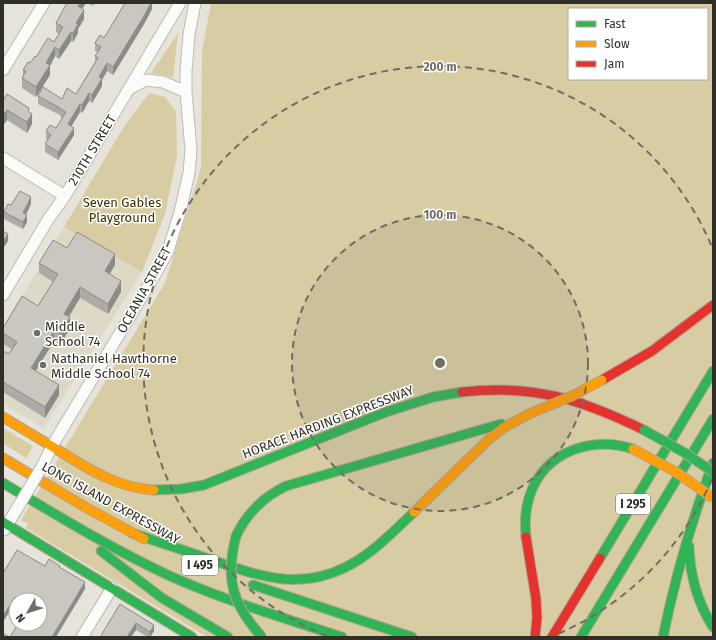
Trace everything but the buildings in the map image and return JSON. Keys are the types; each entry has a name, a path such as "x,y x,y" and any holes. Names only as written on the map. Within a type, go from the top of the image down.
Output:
{"main road":[{"path":"262,637 250,624 240,609 232,586 230,565 236,536 244,520 255,506 270,494 286,486 464,436 529,414 574,395 652,351 713,305"},
{"name":"I 295","path":"552,637 713,371"},
{"name":"HORACE HARDING EXPRESSWAY","path":"3,417 96,474 120,485 144,490 167,491 181,490 204,485 400,406 434,396 469,391 502,389 553,395 588,405 644,430 685,453 713,472"},
{"path":"132,533 253,574 273,579 304,580 325,576 354,564 377,548 489,439 503,428 529,414"},
{"name":"I 295","path":"581,637 713,418"},
{"path":"535,637 537,622 536,600 524,522 527,502 534,484 553,461 578,447 598,443 608,443 633,449 671,469 713,498"},
{"name":"LONG ISLAND EXPRESSWAY","path":"3,458 85,507 132,533 179,556 278,594 412,637"},
{"path":"713,463 701,495 690,534 692,579 703,611 713,627"},
{"name":"I 495","path":"3,483 104,542 170,576 247,606 342,637"},
{"path":"663,637 676,574 701,495"},
{"path":"42,507 162,598 228,637"},
{"path":"4,526 112,588 192,637"}],"street":[{"path":"3,70 44,3"},
{"name":"210TH STREET","path":"3,295 49,218 65,196 180,3"},
{"name":"OCEANIA STREET","path":"4,526 18,507 43,465 52,446 168,251 180,212 189,173 191,150 186,92 189,34 195,3"},
{"path":"129,89 146,80 163,82 186,92"},
{"path":"3,158 65,196"},
{"path":"82,637 112,588"}],"shaded area":[{"name":"Nathaniel Hawthorne Middle School 74","path":"64,227 142,272 44,428 3,404 3,327"}],"green space":[{"path":"211,3 713,3 713,637 207,637 26,528 28,524 21,520 165,283 201,168 202,52"},
{"path":"178,33 173,77 151,73"},
{"name":"Seven Gables Playground","path":"149,93 165,97 176,112 177,156 165,214 142,272 64,227 125,125"},
{"path":"3,428 33,446 26,458 3,443"}],"traffic: fast":[{"path":"600,558 713,371"},
{"path":"154,490 181,489 204,485 386,412 433,397 462,392"},
{"path":"581,637 713,419"},
{"path":"236,536 245,520 256,506 270,495 286,486 501,424"},
{"path":"644,430 685,453 713,472"},
{"path":"526,537 526,510 533,488 541,473 553,462 566,453 582,447 598,444 616,445 633,449"},
{"path":"663,637 685,549 713,463"},
{"path":"3,483 106,543 170,576 234,601 342,637"},
{"path":"132,533 260,575 276,578 310,579 327,575 354,563 381,543 414,512"},
{"path":"3,522 192,637"},
{"path":"236,536 231,565 231,578 234,590 244,613 262,637"},
{"path":"689,546 695,588 707,618 713,627"},
{"path":"101,551 162,598 228,637"},
{"path":"253,585 412,637"}],"traffic: slow":[{"path":"529,414 574,395 602,380"},
{"path":"414,512 489,439 503,428 529,414"},
{"path":"3,417 81,464 104,476 128,486 154,490"},
{"path":"633,449 676,472 713,498"},
{"path":"3,458 85,507 144,539"}],"traffic: jam":[{"path":"602,380 652,351 713,305"},
{"path":"462,392 512,390 556,396 599,410 644,430"},
{"path":"526,537 536,599 537,618 535,637"},
{"path":"552,637 600,558"}],"place":[{"name":"Middle School 74","path":"37,333"},
{"name":"Nathaniel Hawthorne Middle School 74","path":"43,365"}]}
